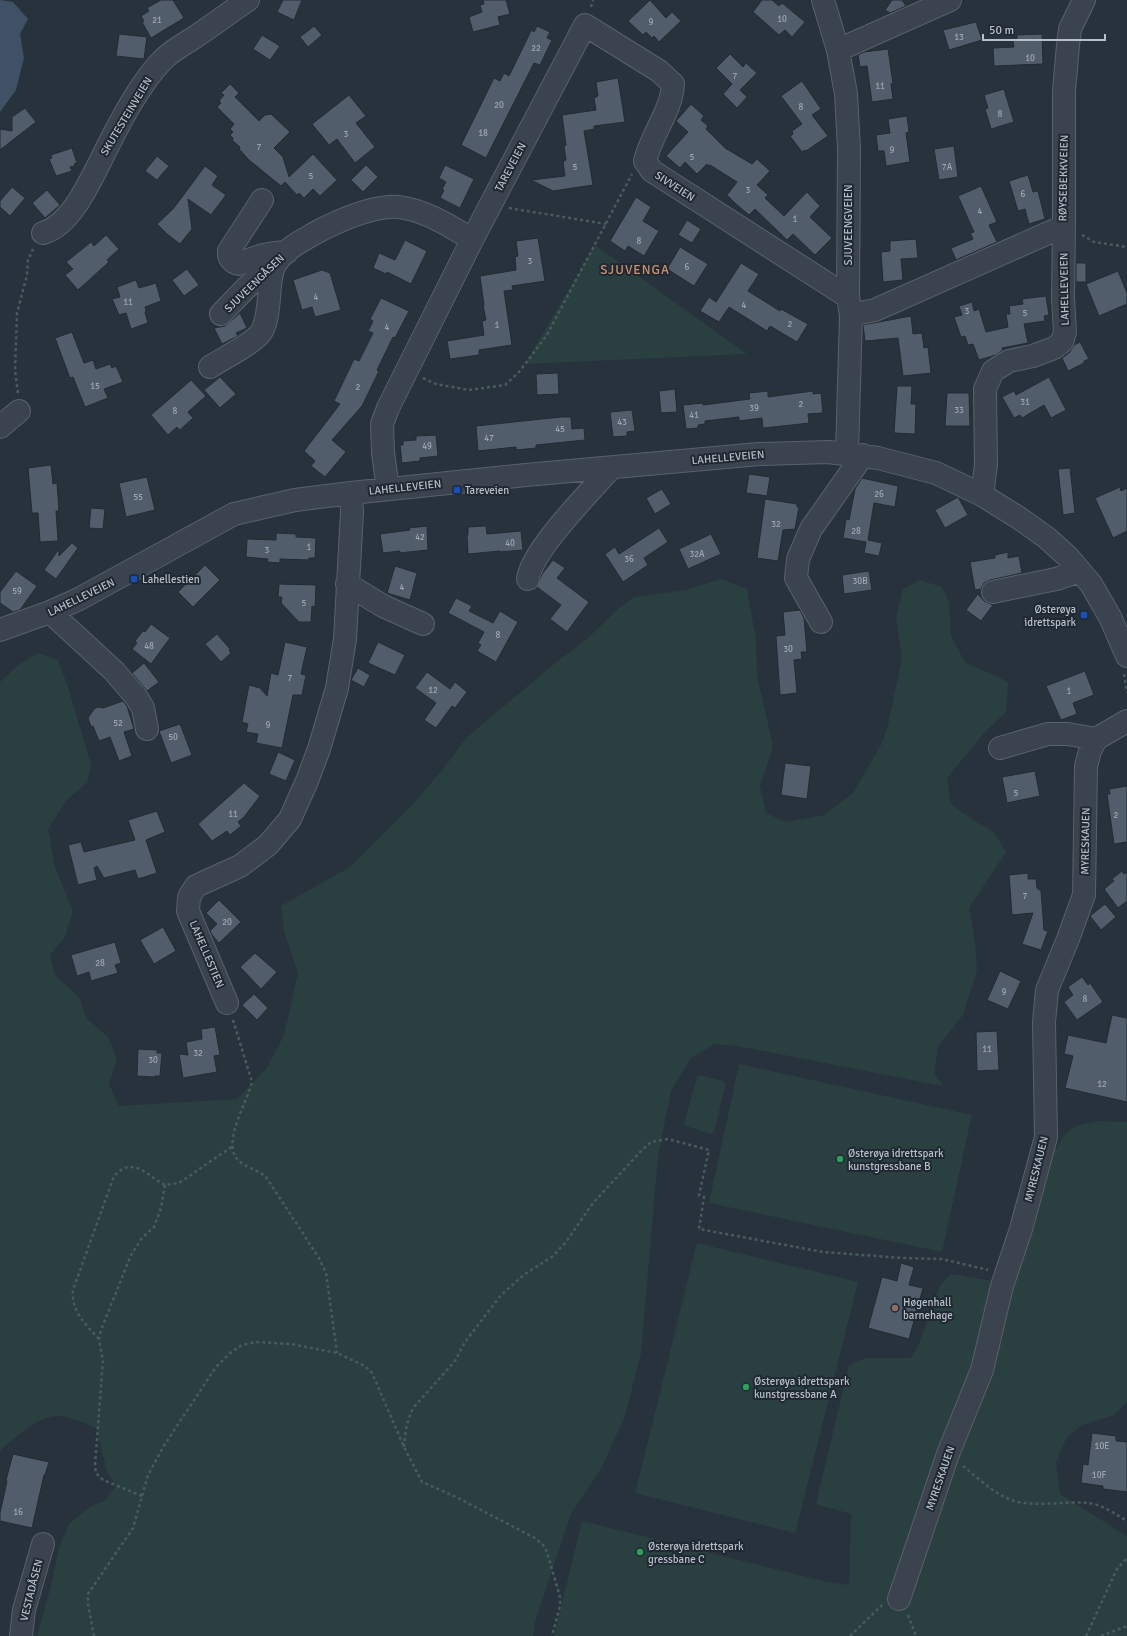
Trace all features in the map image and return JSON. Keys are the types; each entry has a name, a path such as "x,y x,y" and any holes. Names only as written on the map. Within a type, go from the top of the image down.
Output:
{"street":[{"name":"SKUTESTEINVEIEN","path":"43,233 59,224 80,199 138,93 158,66 168,55 248,0"},
{"name":"SJUVEENGVEIEN","path":"822,0 838,50 846,94 849,149 849,306 855,454"},
{"path":"838,50 950,0"},
{"name":"RØYSEBEKKVEIEN","path":"849,306 875,310 1064,226 1064,91 1068,44 1070,29 1084,0"},
{"name":"SIVVEIEN","path":"585,25 660,71 673,84 673,95 648,147 645,161 652,171 849,306"},
{"name":"TAREVEIEN","path":"388,489 383,453 382,424 388,408 472,240 585,25"},
{"path":"262,200 229,251 229,256 232,261 239,264 266,253 287,252"},
{"name":"SJUVEENGÅSEN","path":"221,314 246,288 299,243 330,226 364,214 389,207 408,210 450,225 472,240"},
{"name":"LAHELLEVEIEN","path":"982,495 986,465 985,389 993,371 1009,361 1033,356 1054,348 1062,342 1065,332 1062,298 1064,226"},
{"name":"SJUVEENGÅSEN","path":"210,367 259,336 264,327 274,267 278,260 287,252"},
{"path":"0,426 19,411"},
{"name":"LAHELLEVEIEN","path":"0,630 50,612 123,575 234,514 295,500 388,489 759,454 828,452 855,454 878,458 936,473 982,495 1019,518 1047,538 1068,557 1091,584 1110,617 1126,663"},
{"path":"821,622 796,578 798,559 811,529 855,454"},
{"path":"528,579 533,563 552,537 611,468"},
{"name":"LAHELLESTIEN","path":"227,1003 188,911 189,897 196,886 240,866 268,845 290,819 307,781 319,749 337,688 345,640 352,512 351,493"},
{"path":"992,592 1056,579 1080,571"},
{"path":"347,584 383,606 423,624"},
{"path":"50,612 114,671 138,698 143,708 147,729"},
{"path":"1000,748 1048,734 1068,734 1096,739 1127,721"},
{"name":"MYRESKAUEN","path":"899,1599 948,1454 982,1370 1006,1274 1021,1229 1046,1137 1044,1022 1047,990 1084,895 1086,766 1090,751 1096,739"},
{"name":"VESTADÅSEN","path":"21,1636 24,1610 42,1544"}],"path":[{"path":"406,372 436,384 469,390 505,385 519,372 547,335 636,167 645,161"},
{"path":"492,202 501,207 606,224"},
{"path":"1064,226 1094,242 1127,247"},
{"path":"19,411 15,372 17,313 27,275 28,260 43,233"},
{"path":"1126,663 1127,693"},
{"path":"227,1003 252,1082 236,1121 233,1146 235,1156 239,1162 259,1171 266,1176 319,1258 326,1273 337,1353"},
{"path":"404,1447 409,1415 414,1407 455,1362 465,1342 500,1295 525,1274 553,1256 566,1242 593,1203 641,1151 651,1142 657,1140 668,1139 709,1150 699,1195 704,1197 699,1229 823,1252 902,1258 942,1259 1006,1274"},
{"path":"99,1339 82,1321 76,1311 72,1298 73,1290 111,1180 118,1171 123,1168 130,1167 147,1172 165,1185 179,1183 233,1146"},
{"path":"142,1496 103,1480 96,1473 95,1466 103,1361 99,1339 101,1330 131,1256 142,1238 154,1227 161,1208 165,1185"},
{"path":"94,1636 88,1604 88,1594 133,1528 148,1475 165,1444 216,1367 230,1353 242,1345 256,1342 291,1344 337,1353 365,1366 372,1373 404,1447 422,1482 454,1496 535,1538 543,1544 547,1552 560,1597 560,1606 552,1636"},
{"path":"948,1454 991,1488 1014,1501 1045,1504 1088,1503 1100,1506 1127,1521"},
{"path":"1086,1636 1117,1569 1127,1558"},
{"path":"850,1636 868,1620 880,1605 899,1599 911,1621 916,1636"},
{"path":"1101,1636 1127,1626"}],"green space":[{"path":"595,245 747,354 525,364"},
{"path":"721,579 747,589 756,639 757,677 773,747 760,786 766,813 786,822 824,815 853,793 881,745 888,725 902,658 896,616 903,589 920,580 942,587 949,602 951,636 965,662 1008,682 1006,712 984,733 947,778 951,804 973,820 994,832 1006,852 969,908 975,942 977,970 963,1015 938,1046 934,1073 943,1086 737,1046 715,1044 691,1058 671,1091 658,1156 641,1353 625,1416 602,1467 571,1514 535,1622 533,1636 37,1636 53,1578 59,1547 69,1524 91,1506 104,1501 116,1486 107,1472 96,1428 69,1417 52,1417 36,1423 22,1432 0,1452 0,682 20,664 38,653 58,660 67,684 91,764 87,782 66,801 48,829 55,867 73,911 65,937 50,955 54,974 79,997 87,1019 108,1037 117,1059 109,1084 119,1106 237,1099 267,1068 284,1035 298,973 284,931 281,906 350,867 412,805 444,768 466,738 554,664 588,638 619,608 634,597 686,590"},
{"name":"Østerøya idrettspark kunstgressbane B","path":"739,1064 972,1115 942,1252 709,1203"},
{"path":"699,1075 726,1083 714,1132 711,1134 684,1124 697,1077"},
{"path":"1099,1121 1127,1122 1127,1402 1114,1415 1082,1425 1067,1437 1056,1462 1060,1494 1127,1536 1127,1636 554,1636 582,1521 827,1582 849,1585 851,1514 816,1504 849,1365 866,1358 911,1358 919,1344 940,1286 950,1274 993,1281 1029,1185 1032,1146 1057,1149 1064,1136 1073,1128"},
{"name":"Østerøya idrettspark kunstgressbane A","path":"697,1243 858,1282 795,1533 635,1493"}],"water":[{"path":"0,0 13,2 28,19 20,34 24,58 16,90 0,112"}],"building":[{"path":"161,0 173,0 184,18 151,38 142,22 144,21 141,16 149,11 147,8"},
{"path":"283,0 302,0 294,20 277,12"},
{"path":"483,0 506,0 510,14 498,17 500,25 473,32 469,17 482,12 480,5 484,4"},
{"path":"650,0 666,18 672,12 681,21 659,42 654,36 652,38 646,32 643,35 628,21"},
{"path":"762,0 772,0 779,6 782,3 805,22 792,37 785,30 779,35 753,12"},
{"path":"892,0 902,0 906,6 890,13 885,10"},
{"path":"976,22 982,40 949,50 943,30"},
{"path":"314,26 322,35 308,47 300,37"},
{"path":"537,26 550,32 547,38 552,40 540,65 534,63 486,158 461,145 494,78 500,81 504,73 509,76 531,30 534,32"},
{"path":"119,34 147,37 144,59 116,56"},
{"path":"1042,34 1043,64 994,66 993,48 1014,47 1013,40 1017,40 1017,35"},
{"path":"262,35 280,46 270,60 253,49"},
{"path":"888,49 893,83 891,84 893,99 872,102 867,66 860,67 858,55 864,52"},
{"path":"730,54 743,67 746,63 757,73 740,90 747,97 737,108 723,94 732,84 716,68"},
{"path":"618,78 625,122 594,126 594,129 584,131 593,185 553,191 531,180 565,176 563,162 566,160 564,146 566,145 562,115 596,110 594,98 598,96 596,82"},
{"path":"802,81 821,109 812,115 828,136 806,151 805,150 802,152 790,136 793,134 792,131 802,124 781,96"},
{"path":"230,84 239,93 235,97 259,121 265,115 271,114 290,132 274,148 283,157 289,177 313,154 337,180 320,196 313,189 304,198 299,193 297,195 285,182 281,186 249,160 239,149 240,147 232,140 233,138 230,135 233,132 230,129 234,124 217,107 221,103 219,101 224,95 221,93"},
{"path":"1004,89 1014,122 991,129 985,109 988,108 984,95"},
{"path":"349,95 366,116 356,123 375,147 355,163 337,139 329,145 312,124"},
{"path":"691,104 704,116 701,120 708,126 706,129 725,148 752,164 757,159 770,171 757,185 768,195 765,198 784,216 807,192 820,206 810,217 832,238 815,255 793,234 787,240 755,209 749,215 735,203 727,195 737,182 710,165 708,166 707,164 697,174 685,162 680,168 666,156 688,132 676,121"},
{"path":"25,108 36,122 0,150 0,129 12,131 12,117"},
{"path":"907,116 909,132 906,133 910,162 886,166 884,151 878,151 876,135 890,133 888,119"},
{"path":"954,146 958,177 939,180 934,149"},
{"path":"72,148 77,163 74,164 75,166 70,167 72,171 56,176 49,159 52,158 51,155"},
{"path":"157,156 169,166 157,180 145,171"},
{"path":"366,165 378,177 363,192 351,180"},
{"path":"445,165 474,179 460,208 440,198 444,190 442,189 446,182 439,178"},
{"path":"205,166 218,176 212,185 226,195 211,215 188,199 192,229 180,244 157,224 173,209"},
{"path":"1028,175 1033,192 1038,191 1045,219 1029,224 1025,209 1018,211 1009,181"},
{"path":"981,186 997,222 989,225 997,242 956,260 951,248 973,239 970,233 974,232 958,196"},
{"path":"12,187 25,198 10,216 0,207 0,201"},
{"path":"47,190 60,205 45,218 32,203"},
{"path":"636,197 651,207 643,221 659,231 644,256 628,246 625,251 610,241"},
{"path":"687,220 701,229 692,243 678,235"},
{"path":"106,235 119,249 107,260 109,262 78,290 65,275 73,269 66,262 91,242 94,246"},
{"path":"538,238 545,281 512,286 513,290 504,291 512,345 479,350 479,355 450,359 447,341 484,335 482,321 486,320 480,276 516,270 515,257 518,256 516,241"},
{"path":"916,239 918,258 901,259 903,280 883,282 881,252 890,251 890,241"},
{"path":"405,240 427,251 411,284 387,272 386,274 373,268 379,253 395,260"},
{"path":"680,247 708,264 694,286 667,269"},
{"path":"741,263 759,274 748,291 780,311 781,309 808,324 797,342 770,326 767,331 729,307 719,322 700,311 709,297 716,302"},
{"path":"1076,263 1086,263 1086,282 1076,282"},
{"path":"187,269 199,285 184,296 172,280"},
{"path":"322,270 330,273 341,310 315,317 312,307 302,310 293,280"},
{"path":"1118,271 1127,293 1127,304 1099,316 1086,284"},
{"path":"136,280 139,288 156,283 161,301 145,307 148,323 131,329 126,313 119,315 112,299 120,297 117,287"},
{"path":"1046,296 1049,315 1044,316 1045,321 1024,324 1028,343 1002,348 1003,350 996,355 979,360 973,344 968,345 965,336 961,337 954,317 962,315 959,306 972,302 974,311 979,309 986,332 1008,327 1006,314 1010,314 1009,306 1023,304 1022,299"},
{"path":"381,298 409,311 395,338 393,337 362,406 332,440 346,452 325,477 311,466 315,461 304,451 340,404 334,401 354,359 359,361 373,333 368,331 373,321 370,319"},
{"path":"240,313 247,328 236,333 238,336 222,344 214,328 225,326"},
{"path":"911,316 913,334 922,333 924,348 928,347 931,373 903,376 898,338 865,341 863,325"},
{"path":"72,332 84,363 93,360 96,369 110,364 112,368 116,366 123,382 104,389 108,398 85,407 73,377 70,378 55,338"},
{"path":"1080,342 1089,359 1068,371 1062,358 1070,352 1074,345"},
{"path":"558,373 559,394 537,395 536,374"},
{"path":"220,377 236,394 220,408 204,390"},
{"path":"1049,377 1066,410 1051,418 1044,405 1022,418 1020,415 1014,418 1002,397 1014,391 1016,395"},
{"path":"191,380 206,396 188,412 193,418 180,430 177,427 168,435 151,415"},
{"path":"898,386 912,386 911,404 916,404 915,434 894,433"},
{"path":"675,389 677,412 661,413 659,391"},
{"path":"768,391 768,397 813,391 813,394 821,393 823,413 808,414 809,423 792,425 763,428 762,418 739,421 739,417 705,421 705,424 698,425 698,428 686,429 683,405 703,403 703,405 750,399 749,393"},
{"path":"947,393 969,393 970,426 945,426"},
{"path":"632,410 635,431 627,432 627,436 613,437 610,412"},
{"path":"571,417 572,429 584,428 585,440 536,445 536,448 516,450 516,447 478,451 476,426"},
{"path":"436,435 438,456 420,458 420,461 402,463 400,445 403,445 403,441 416,440 416,436"},
{"path":"51,465 53,484 57,483 59,511 56,511 58,541 40,542 38,513 32,513 28,468"},
{"path":"1070,468 1075,513 1063,515 1058,469"},
{"path":"749,474 770,477 767,496 746,493"},
{"path":"147,477 155,510 126,517 119,483"},
{"path":"862,478 898,486 895,507 874,503 868,540 882,543 879,556 864,553 866,542 843,538 846,519 849,520 855,489"},
{"path":"1120,487 1121,491 1127,488 1127,531 1113,538 1095,498"},
{"path":"662,489 671,504 655,514 646,498"},
{"path":"958,497 968,515 945,528 935,510"},
{"path":"765,499 797,504 797,507 799,507 795,529 783,530 778,561 757,558"},
{"path":"91,508 105,509 103,529 89,528"},
{"path":"427,526 428,550 383,553 380,534"},
{"path":"486,526 487,534 521,531 523,550 468,554 468,527"},
{"path":"659,528 668,542 644,558 648,565 623,582 605,554 615,547 619,554"},
{"path":"276,533 296,534 296,537 316,538 315,558 309,558 309,560 280,559 280,563 267,562 268,559 246,557 247,539 276,540"},
{"path":"711,534 721,554 688,569 679,549"},
{"path":"72,543 78,548 56,579 44,570 59,549 59,556"},
{"path":"1008,552 1008,558 1019,556 1022,573 990,580 984,583 981,589 975,590 970,562 995,558 995,555"},
{"path":"553,560 565,568 557,578 589,602 567,632 550,619 561,605 537,587 542,574"},
{"path":"205,565 220,580 193,607 178,592"},
{"path":"395,566 417,573 410,600 387,593"},
{"path":"16,571 37,586 20,610 13,612 0,603 0,592"},
{"path":"869,571 872,590 844,594 842,575"},
{"path":"279,584 316,585 315,607 312,606 311,622 299,622 281,603 282,597 278,597"},
{"path":"978,594 984,601 993,605 981,621 966,610"},
{"path":"456,598 472,606 469,611 493,623 500,611 518,622 496,662 477,651 481,645 478,643 484,632 448,613"},
{"path":"800,610 804,618 807,652 801,652 802,659 794,660 797,693 780,695 776,636 785,635 783,612"},
{"path":"151,624 170,638 151,664 132,649 137,643 135,641"},
{"path":"217,634 230,649 229,650 231,653 221,662 205,644"},
{"path":"285,642 307,647 301,674 306,675 302,695 293,695 282,748 256,743 258,734 246,732 248,724 242,722 249,685 260,688 267,696 271,673 278,675"},
{"path":"378,642 405,655 395,675 368,663"},
{"path":"144,663 159,682 147,691 132,673"},
{"path":"358,668 370,675 364,687 351,680"},
{"path":"1085,671 1094,695 1073,703 1077,714 1061,720 1046,686"},
{"path":"427,672 450,689 455,682 467,692 455,708 452,706 436,728 424,720 436,703 415,688"},
{"path":"123,701 127,706 134,729 124,732 132,756 119,761 110,737 99,741 88,718 94,709 98,707 103,708"},
{"path":"180,724 192,755 171,763 159,731"},
{"path":"278,752 295,760 286,781 269,774"},
{"path":"785,763 811,766 807,799 781,795"},
{"path":"1035,771 1040,796 1007,803 1002,777"},
{"path":"244,783 260,796 244,817 238,822 241,826 230,835 227,831 212,841 198,824"},
{"path":"1127,786 1127,842 1114,844 1107,794 1110,794 1109,789"},
{"path":"157,811 165,832 146,840 157,873 138,879 135,870 104,878 97,866 94,868 97,880 78,885 68,845 81,842 84,852 135,840 128,820"},
{"path":"1122,871 1124,874 1127,872 1127,901 1118,908 1104,889 1114,881 1112,879"},
{"path":"1028,873 1028,879 1036,879 1037,888 1041,891 1044,930 1048,931 1041,950 1022,944 1033,913 1012,915 1009,875"},
{"path":"219,900 241,922 219,943 210,931 217,924 206,913"},
{"path":"1105,904 1116,917 1101,930 1090,916"},
{"path":"163,927 176,951 154,964 140,940"},
{"path":"115,942 121,963 115,965 118,973 91,981 89,972 77,976 71,955"},
{"path":"255,953 277,972 261,989 240,967"},
{"path":"1000,971 1021,981 1008,1009 987,1000"},
{"path":"1082,977 1088,985 1090,983 1103,1002 1077,1020 1064,1002 1073,995 1068,987"},
{"path":"254,994 268,1008 257,1020 242,1005"},
{"path":"1112,1015 1127,1018 1127,1102 1065,1088 1073,1056 1064,1054 1068,1035 1106,1043"},
{"path":"215,1027 220,1055 214,1056 217,1072 183,1078 179,1054 188,1055 186,1042 202,1039 201,1029"},
{"path":"997,1031 999,1070 977,1071 976,1032"},
{"path":"138,1049 157,1050 157,1053 162,1053 160,1076 137,1076"},
{"path":"901,1263 914,1267 909,1285 923,1288 909,1339 868,1328 882,1277 897,1281"},
{"path":"1092,1433 1116,1436 1116,1441 1127,1442 1127,1492 1103,1489 1103,1486 1081,1483 1083,1464 1088,1465"},
{"path":"13,1454 49,1462 44,1475 32,1528 0,1521 6,1480"}],"place":[{"name":"Tareveien","path":"457,490"},
{"name":"Lahellestien","path":"134,579"},
{"name":"Østerøya idrettspark","path":"1084,615"},
{"name":"Østerøya idrettspark kunstgressbane B","path":"840,1159"},
{"name":"Høgenhall barnehage","path":"895,1308"},
{"name":"Østerøya idrettspark kunstgressbane A","path":"746,1387"},
{"name":"Østerøya idrettspark gressbane C","path":"640,1552"}],"district":[{"name":"SJUVENGA","path":"635,269"}]}
